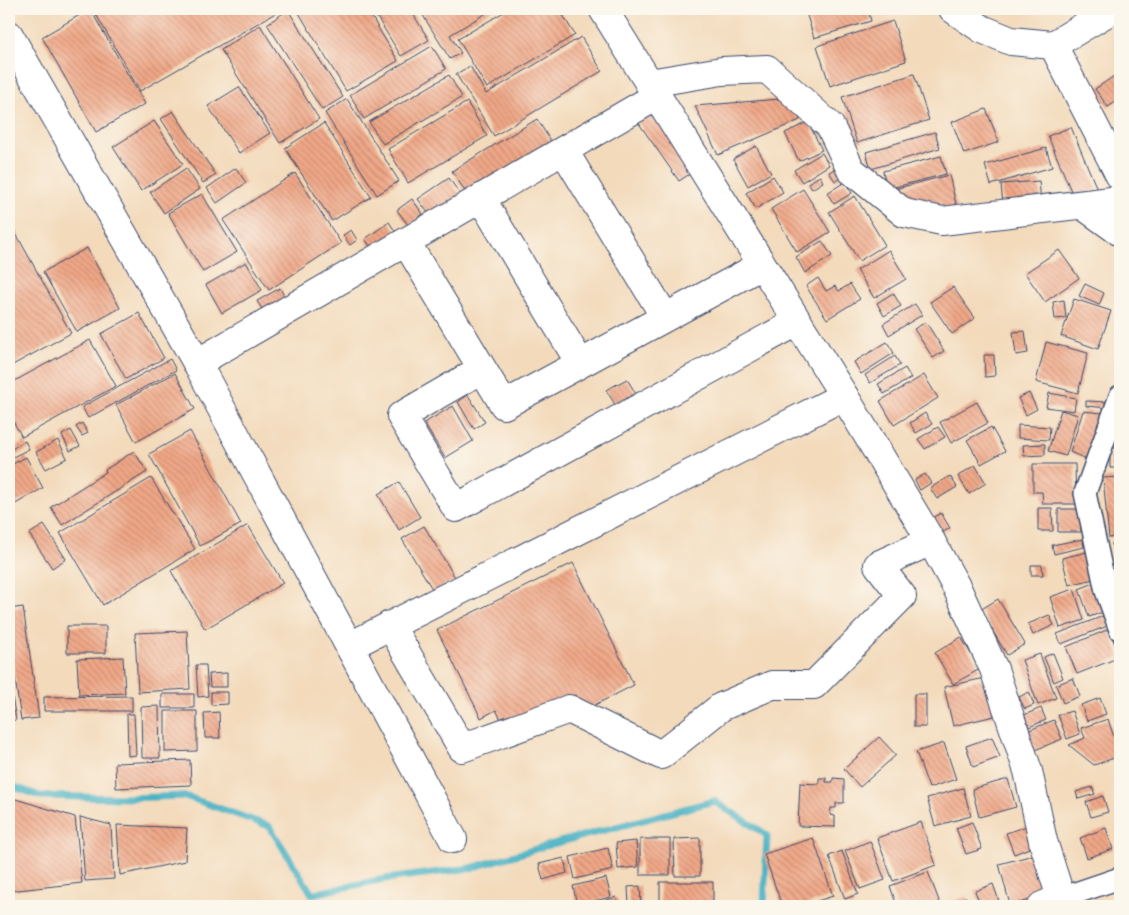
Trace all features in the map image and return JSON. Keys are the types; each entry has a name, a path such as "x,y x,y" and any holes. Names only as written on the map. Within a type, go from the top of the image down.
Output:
{"street":[{"path":"603,9 844,396 932,541 957,588 994,669 1028,771 1043,841 1052,902 1120,878"},
{"path":"954,9 982,29 1011,41 1054,45 1113,9"},
{"path":"9,35 197,362 453,839"},
{"path":"1054,45 1120,176"},
{"path":"197,362 564,151 653,90 722,71 767,69 830,126 851,170 904,213 942,221 1120,200"},
{"path":"564,151 665,317"},
{"path":"482,198 580,363"},
{"path":"1120,214 1088,209 1120,232"},
{"path":"406,242 504,405 762,265"},
{"path":"482,369 401,416 456,508 798,322"},
{"path":"350,646 844,396"},
{"path":"1120,396 1085,493 1106,591 1120,630"},
{"path":"390,625 462,748 569,709 661,755 721,707 772,685 814,685 902,596 878,565 932,541"}],"building":[{"path":"90,9 145,104 96,132 42,37"},
{"path":"97,9 278,9 279,11 140,91 94,11"},
{"path":"307,9 367,9 398,61 346,91 299,13"},
{"path":"372,9 410,9 429,40 401,56"},
{"path":"419,9 493,9 450,35 461,53 450,59"},
{"path":"509,9 559,9 575,35 487,88 458,39"},
{"path":"805,9 868,9 871,21 814,38"},
{"path":"288,10 343,97 322,110 267,24"},
{"path":"893,21 906,61 830,86 817,46"},
{"path":"260,25 319,119 280,143 221,50"},
{"path":"581,37 602,71 494,136 456,74 470,66 486,94"},
{"path":"432,46 446,69 364,119 350,95"},
{"path":"1120,72 1120,99 1108,107 1095,89"},
{"path":"914,74 929,120 857,143 842,97"},
{"path":"449,75 462,97 383,144 369,122"},
{"path":"239,87 270,133 239,153 208,106"},
{"path":"791,98 800,120 718,155 695,106"},
{"path":"347,99 399,181 377,195 325,113"},
{"path":"467,102 487,136 408,183 388,149"},
{"path":"986,109 999,142 964,154 952,122"},
{"path":"655,110 696,170 679,181 638,122"},
{"path":"173,111 216,175 203,183 161,119"},
{"path":"537,119 553,145 488,185 484,180 465,191 452,171"},
{"path":"154,121 183,164 141,191 113,147"},
{"path":"808,122 822,150 799,161 785,133"},
{"path":"324,123 371,197 332,221 285,148"},
{"path":"1071,127 1097,189 1074,198 1048,136"},
{"path":"935,132 940,148 871,169 866,152"},
{"path":"756,146 771,173 748,186 733,159"},
{"path":"1046,148 1052,167 991,185 985,165"},
{"path":"822,153 829,165 802,182 794,170"},
{"path":"941,156 946,174 887,189 883,171"},
{"path":"838,167 844,176 835,181 829,172"},
{"path":"186,168 200,189 164,213 150,192"},
{"path":"236,168 246,183 217,203 207,188"},
{"path":"295,173 341,243 269,290 223,220"},
{"path":"949,175 958,212 914,212 894,189"},
{"path":"773,176 783,192 756,209 746,193"},
{"path":"820,176 823,182 812,189 808,183"},
{"path":"449,178 461,196 431,217 418,199"},
{"path":"1039,181 1041,202 1003,205 1001,184"},
{"path":"845,182 852,193 834,204 827,193"},
{"path":"803,189 830,232 797,252 771,209"},
{"path":"202,194 237,252 203,272 168,213"},
{"path":"855,196 885,245 859,261 829,212"},
{"path":"412,199 423,214 408,225 397,210"},
{"path":"9,221 71,333 9,367"},
{"path":"389,222 397,234 374,251 365,239"},
{"path":"351,230 357,240 350,245 343,235"},
{"path":"822,241 832,256 805,273 796,257"},
{"path":"87,248 120,308 77,332 43,272"},
{"path":"889,250 906,279 874,298 857,270"},
{"path":"1059,250 1079,278 1045,302 1025,273"},
{"path":"246,262 262,290 222,313 206,285"},
{"path":"818,278 826,291 835,286 839,291 850,284 860,299 827,319 806,286"},
{"path":"1085,284 1104,293 1099,305 1079,296"},
{"path":"953,287 975,318 952,334 930,302"},
{"path":"280,288 286,300 264,312 257,301"},
{"path":"893,293 901,306 884,316 877,303"},
{"path":"1074,299 1111,311 1098,349 1061,336"},
{"path":"1064,300 1066,318 1055,319 1053,302"},
{"path":"915,304 922,315 889,335 883,324"},
{"path":"139,313 164,358 126,379 101,334"},
{"path":"926,322 944,351 933,358 914,329"},
{"path":"1025,331 1028,353 1016,355 1013,332"},
{"path":"90,340 116,386 22,437 9,414 9,384"},
{"path":"887,342 894,353 861,374 854,362"},
{"path":"1046,342 1088,353 1078,393 1036,382"},
{"path":"984,355 994,355 995,376 985,377"},
{"path":"895,356 900,365 870,383 865,375"},
{"path":"170,359 176,370 88,418 82,407"},
{"path":"905,368 911,378 884,394 878,384"},
{"path":"175,373 195,409 136,442 116,405"},
{"path":"924,375 938,398 894,425 880,401"},
{"path":"627,379 636,394 616,406 606,390"},
{"path":"1029,393 1037,409 1026,415 1018,398"},
{"path":"1049,393 1076,398 1074,411 1046,407"},
{"path":"468,395 485,422 474,429 458,402"},
{"path":"1086,401 1109,402 1109,408 1086,406"},
{"path":"977,402 988,423 951,443 940,422"},
{"path":"453,406 473,441 445,458 424,423"},
{"path":"1061,410 1078,415 1066,456 1048,451"},
{"path":"1083,411 1111,414 1093,462 1070,452"},
{"path":"925,413 932,424 916,433 910,423"},
{"path":"82,423 88,433 82,436 76,427"},
{"path":"1018,425 1050,427 1049,440 1018,438"},
{"path":"938,427 945,437 925,449 918,439"},
{"path":"991,427 1005,451 981,464 967,440"},
{"path":"71,430 80,446 70,451 62,435"},
{"path":"190,431 241,524 200,546 149,454"},
{"path":"1115,431 1120,431 1120,446 1115,446"},
{"path":"58,440 67,458 46,469 36,452"},
{"path":"25,441 29,449 13,457 10,450"},
{"path":"1045,444 1045,455 1024,456 1023,445"},
{"path":"1110,448 1120,448 1120,468 1110,468"},
{"path":"134,451 147,472 62,525 51,507 106,472 105,470"},
{"path":"26,457 43,488 12,506 9,500 9,466"},
{"path":"1033,464 1075,464 1076,504 1043,504 1042,492 1033,492"},
{"path":"975,465 986,483 969,494 958,476"},
{"path":"925,474 931,483 920,490 915,480"},
{"path":"950,476 957,487 937,499 930,488"},
{"path":"1120,477 1120,536 1109,538 1103,478"},
{"path":"151,478 195,549 103,605 60,533"},
{"path":"399,482 420,517 399,530 378,494"},
{"path":"1038,508 1052,508 1053,531 1038,531"},
{"path":"1058,509 1081,509 1081,532 1058,532"},
{"path":"941,513 950,528 938,535 929,520"},
{"path":"44,525 66,559 52,568 29,534"},
{"path":"248,525 283,583 205,629 171,571"},
{"path":"424,526 456,579 434,592 402,539"},
{"path":"1083,539 1084,547 1054,554 1052,545"},
{"path":"1120,541 1120,568 1116,569 1112,543"},
{"path":"1087,552 1094,579 1069,585 1062,558"},
{"path":"573,563 634,685 583,711 575,695 506,728 496,710 481,718 437,630"},
{"path":"1031,565 1042,565 1043,575 1031,575"},
{"path":"1099,581 1109,610 1089,617 1079,589"},
{"path":"1074,589 1084,620 1060,628 1050,597"},
{"path":"998,599 1025,644 1007,655 980,610"},
{"path":"23,607 39,718 21,720 9,636 9,609"},
{"path":"1049,615 1054,625 1033,635 1028,624"},
{"path":"1106,615 1110,625 1061,644 1057,634"},
{"path":"67,626 106,626 106,653 67,653"},
{"path":"1109,629 1120,657 1077,674 1066,647"},
{"path":"187,631 190,689 138,692 135,633"},
{"path":"961,637 980,669 953,684 935,653"},
{"path":"1053,653 1063,678 1054,682 1044,657"},
{"path":"1040,654 1056,698 1038,705 1022,660"},
{"path":"123,657 125,693 79,695 77,659"},
{"path":"196,665 206,665 208,696 198,697"},
{"path":"227,673 227,687 210,687 209,674"},
{"path":"9,678 16,720 9,721"},
{"path":"985,678 994,716 953,726 944,687"},
{"path":"1073,678 1080,696 1063,703 1056,685"},
{"path":"211,692 228,692 228,704 211,705"},
{"path":"1029,692 1034,705 1025,709 1019,697"},
{"path":"162,694 194,694 194,708 162,708"},
{"path":"914,694 926,694 926,727 914,727"},
{"path":"132,696 132,711 44,711 44,697"},
{"path":"1100,698 1106,714 1087,721 1081,705"},
{"path":"159,706 160,758 142,758 141,707"},
{"path":"1041,708 1046,720 1029,727 1024,715"},
{"path":"165,711 197,711 197,751 165,752"},
{"path":"1072,711 1080,734 1067,739 1058,715"},
{"path":"219,712 220,738 205,738 204,713"},
{"path":"127,714 134,714 136,755 128,756"},
{"path":"1108,719 1120,756 1094,765 1069,745 1085,738 1081,728"},
{"path":"1054,720 1062,739 1035,750 1027,731"},
{"path":"879,737 896,755 860,787 844,769"},
{"path":"992,737 1000,757 973,767 966,746"},
{"path":"944,743 956,779 929,788 916,752"},
{"path":"190,760 191,785 116,788 115,763"},
{"path":"819,778 826,778 826,782 833,782 833,778 844,779 844,803 836,803 836,808 831,808 830,815 835,816 835,827 798,826 800,783 819,784"},
{"path":"1008,779 1016,807 979,817 972,789"},
{"path":"1092,787 1095,794 1078,799 1076,792"},
{"path":"963,788 971,816 935,826 927,798"},
{"path":"1103,796 1108,812 1091,817 1086,802"},
{"path":"9,797 75,817 82,883 9,891"},
{"path":"80,817 111,825 114,879 85,881"},
{"path":"921,822 936,865 893,881 877,838"},
{"path":"972,822 982,849 966,854 956,828"},
{"path":"1033,824 1040,844 1014,854 1006,833"},
{"path":"117,825 187,828 185,861 120,875"},
{"path":"1106,828 1113,849 1087,858 1080,838"},
{"path":"700,838 700,876 675,876 674,839"},
{"path":"813,838 833,896 802,906 782,906 764,854"},
{"path":"640,839 670,839 670,875 640,875"},
{"path":"636,841 638,867 618,869 616,843"},
{"path":"870,841 885,880 860,889 845,851"},
{"path":"608,848 613,870 575,879 570,857"},
{"path":"842,851 858,894 845,899 829,856"},
{"path":"1041,853 1052,895 1010,905 999,864"},
{"path":"564,858 567,873 543,880 539,864"},
{"path":"928,872 941,906 897,906 890,886"},
{"path":"606,878 611,897 577,905 573,886"},
{"path":"660,882 713,882 713,906 660,906"},
{"path":"993,884 1000,904 981,906 975,891"},
{"path":"640,886 641,905 629,905 628,887"},
{"path":"616,897 619,906 590,906"},
{"path":"966,897 969,906 949,906 948,903"},
{"path":"852,902 853,906 841,906"}],"waterway":[{"path":"9,785 40,796 124,798 185,796 269,826 312,894 385,879 471,868 556,843 714,801 767,835 764,906"}]}
